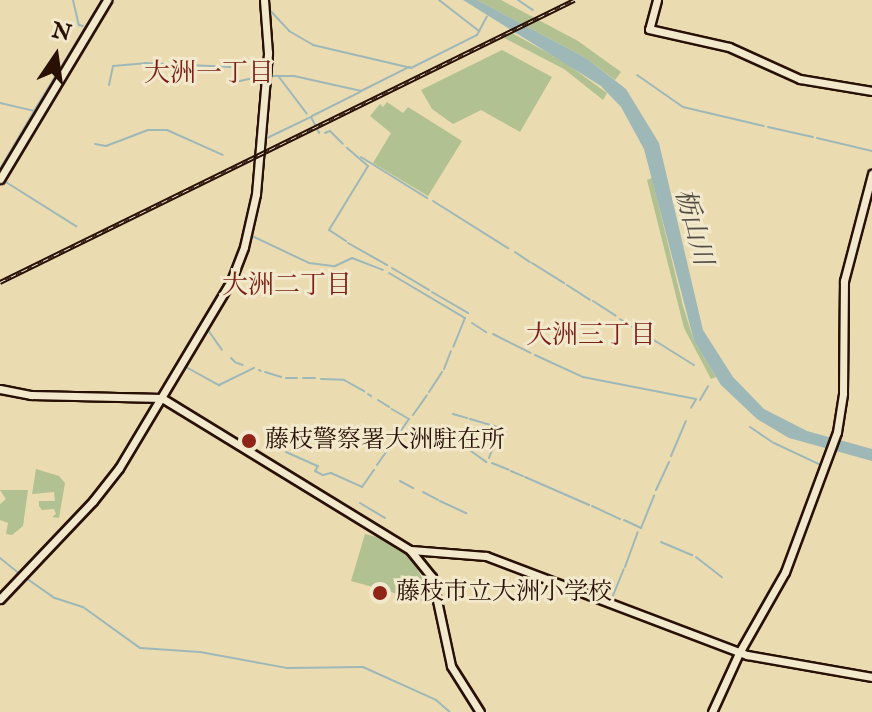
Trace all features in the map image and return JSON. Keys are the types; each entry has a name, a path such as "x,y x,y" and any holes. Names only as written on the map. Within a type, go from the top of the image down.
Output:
{"street":[{"path":"0,179 107,0"},
{"path":"657,0 649,29 729,47 800,79 872,91"},
{"path":"0,599 93,501 129,453 222,299 244,247 256,194 266,76 265,4"},
{"path":"712,712 739,653 785,572 837,432 843,393 844,281 872,174"},
{"path":"0,389 31,395 162,398 410,550 432,577 451,666 480,712"},
{"path":"410,550 486,556 739,653 872,677"}],"green space":[{"path":"477,0 501,0 578,41 621,72 615,80 586,58"},
{"path":"512,33 564,62 607,93 603,100 564,69 504,38"},
{"path":"502,50 552,77 520,132 481,110 453,124 432,109 421,90"},
{"path":"387,102 403,113 408,107 462,141 428,196 373,163 391,133 370,116 380,104 383,107"},
{"path":"652,178 683,306 694,341 716,377 711,379 684,328 647,180"},
{"path":"36,469 59,476 65,483 59,518 52,517 56,514 54,509 42,510 39,506 39,501 55,501 54,492 32,494"},
{"path":"0,490 28,490 23,526 12,535 6,534 8,523 0,520 0,504 6,499"},
{"path":"365,534 377,537 411,558 431,594 427,602 351,581"}],"water":[{"path":"463,0 477,0 586,58 626,89 659,143 703,330 733,377 764,409 807,431 872,449 872,461 789,438 757,419 721,385 694,341 644,149 621,107 601,86"}],"waterway":[{"path":"73,0 79,25 83,26"},
{"path":"0,103 34,111 102,0"},
{"path":"439,0 479,31"},
{"path":"518,0 533,10"},
{"path":"266,6 289,31 313,45 411,68 477,35 487,16"},
{"path":"109,85 113,66 145,63 232,67 235,82 263,76"},
{"path":"269,76 294,76 361,91 409,67"},
{"path":"637,75 683,107 764,126"},
{"path":"279,77 307,114"},
{"path":"312,116 360,92"},
{"path":"0,169 34,111"},
{"path":"265,139 311,117 319,133"},
{"path":"768,127 813,137"},
{"path":"95,144 106,146 148,130 167,130 223,155"},
{"path":"325,133 330,131 343,144"},
{"path":"817,138 872,151"},
{"path":"346,241 329,230 368,166 347,148"},
{"path":"361,157 427,198"},
{"path":"1,179 76,226"},
{"path":"433,201 508,248"},
{"path":"252,236 309,263 335,266 352,258 383,270"},
{"path":"348,243 387,265"},
{"path":"515,252 530,262"},
{"path":"532,263 564,283"},
{"path":"392,268 429,290"},
{"path":"389,273 465,318 453,347"},
{"path":"567,285 590,300"},
{"path":"432,292 468,313"},
{"path":"593,301 616,316"},
{"path":"620,319 694,365"},
{"path":"472,323 486,332"},
{"path":"208,330 222,350"},
{"path":"493,334 531,353"},
{"path":"444,369 451,351"},
{"path":"535,355 583,377 696,399 691,408"},
{"path":"231,358 235,362"},
{"path":"237,363 243,365"},
{"path":"186,367 219,385 254,368"},
{"path":"265,372 281,377"},
{"path":"429,392 442,372"},
{"path":"286,378 297,378"},
{"path":"303,378 315,378"},
{"path":"321,379 344,380 364,391"},
{"path":"700,400 708,386"},
{"path":"413,415 427,395"},
{"path":"378,400 389,407"},
{"path":"377,465 409,419 392,409"},
{"path":"453,414 467,418"},
{"path":"470,419 502,428 496,441"},
{"path":"671,456 686,421"},
{"path":"750,427 774,443 821,465"},
{"path":"489,458 494,445"},
{"path":"471,451 486,462"},
{"path":"286,452 318,466 315,471 323,475 331,473 362,487 374,470"},
{"path":"656,490 669,462"},
{"path":"492,463 509,470"},
{"path":"511,471 523,476"},
{"path":"525,477 589,505"},
{"path":"400,481 413,488"},
{"path":"423,492 438,500"},
{"path":"624,520 641,528 654,495"},
{"path":"440,501 466,513"},
{"path":"360,503 385,518"},
{"path":"592,506 620,519"},
{"path":"625,567 638,532"},
{"path":"661,542 692,555"},
{"path":"696,557 722,577"},
{"path":"0,558 21,575"},
{"path":"612,598 624,569"},
{"path":"26,578 55,598 83,607 140,648 200,652 287,668 363,667 436,700 450,712"}],"railway":[{"path":"0,282 574,0"}],"place":[{"name":"藤枝警察署大洲駐在所","path":"249,441"},
{"name":"藤枝市立大洲小学校","path":"380,593"}],"district":[{"name":"大洲一丁目","path":"209,74"},
{"name":"大洲二丁目","path":"287,286"},
{"name":"大洲三丁目","path":"591,336"}],"water label":[{"name":"栃山川","path":"693,227"}]}
